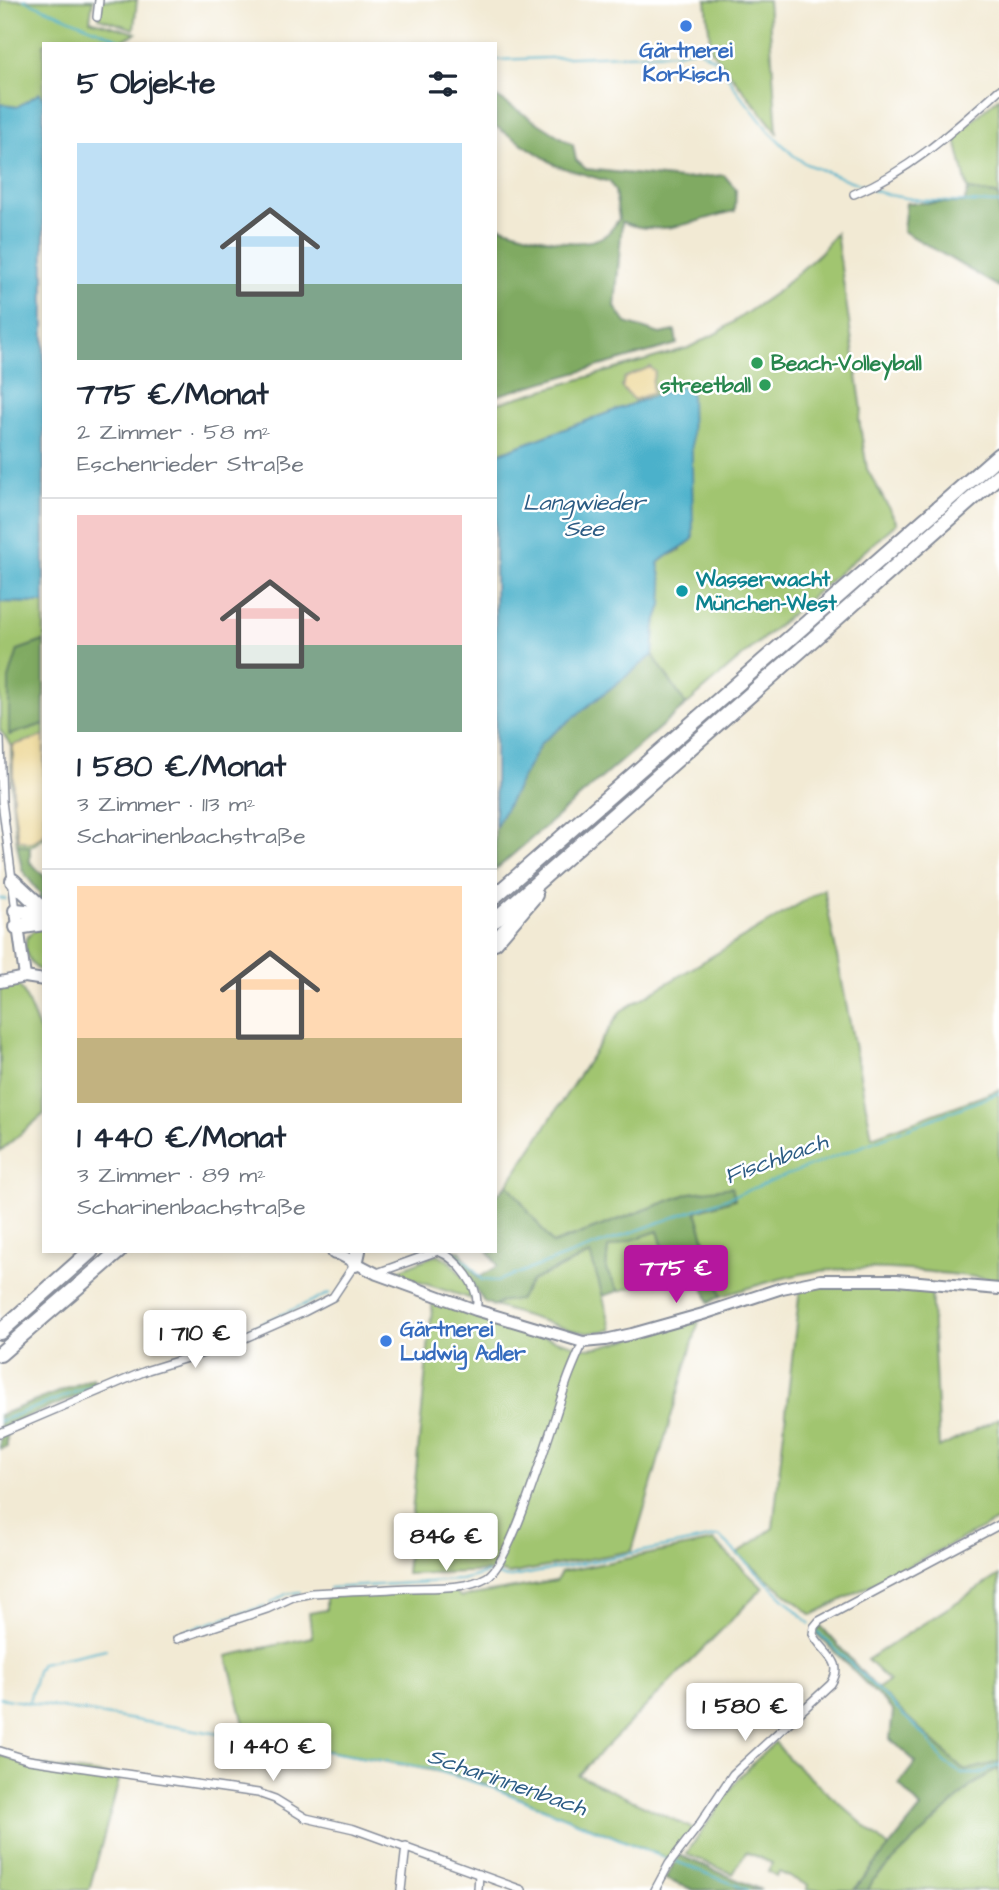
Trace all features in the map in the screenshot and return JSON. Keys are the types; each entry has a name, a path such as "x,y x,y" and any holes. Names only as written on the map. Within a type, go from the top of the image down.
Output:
{"highway":[{"path":"497,894 999,455"},
{"path":"497,918 999,475"},
{"path":"497,940 536,894 576,856 585,841"},
{"path":"13,881 42,910"},
{"path":"16,911 42,912"},
{"path":"18,927 42,923"},
{"path":"0,1332 89,1253"},
{"path":"0,1354 117,1253"}],"street":[{"path":"97,17 99,0"},
{"path":"858,192 908,166 937,146 999,90"},
{"path":"0,739 2,801 25,977"},
{"path":"0,982 25,977 42,980"},
{"path":"338,1253 356,1258 377,1273 475,1310 583,1342 632,1334 782,1288 821,1280 897,1280 999,1289"},
{"path":"377,1273 432,1253"},
{"path":"443,1253 451,1256 464,1271 476,1294 475,1310"},
{"path":"0,1433 148,1370 229,1345 304,1312 333,1297 356,1258"},
{"path":"177,1639 312,1592 449,1587 489,1576 499,1566 506,1552 583,1342"},
{"path":"655,1890 669,1864 733,1774 831,1684 836,1676 834,1661 813,1634 819,1621 999,1525"},
{"path":"0,1751 29,1760 258,1793 275,1799 306,1818 354,1829 406,1846 522,1890"},
{"path":"401,1890 406,1846"},
{"path":"478,1890 479,1874"}],"green space":[{"path":"0,0 93,0 90,20 136,33 120,42 42,42 42,97 40,93 17,107 0,104"},
{"path":"101,0 137,0 134,29 99,18"},
{"path":"706,0 768,0 777,132 711,50"},
{"path":"497,97 573,145 576,160 586,169 681,179 724,175 736,189 735,211 665,228 622,222 615,307 626,323 660,334 675,331 677,344 497,395 497,226 550,240 579,242 604,236 619,219 615,191 610,182 557,166 497,127"},
{"path":"999,97 999,198 996,194 968,190 955,136"},
{"path":"968,190 996,194 999,198 999,287 903,231 906,203 964,203"},
{"path":"836,233 862,410 859,419 867,469 897,523 686,705 653,655 655,625 662,605 662,582 658,563 681,550 691,390 680,386 497,454 497,403 688,348 719,332 778,291 821,252"},
{"path":"999,461 999,466 630,794 625,790"},
{"path":"0,602 42,603 42,642 18,650 9,735 42,725 42,839 30,847 17,844 12,798 11,745 0,730"},
{"path":"42,642 42,725 9,735 9,679 18,650"},
{"path":"653,655 686,705 497,868 497,824 541,743"},
{"path":"17,844 30,847 30,862 42,874 42,903 37,900 41,895 22,870"},
{"path":"824,889 872,1137 999,1090 999,1280 916,1270 874,1268 818,1271 721,1296 696,1211 735,1199 690,1193 552,1244 508,1184 621,1011"},
{"path":"42,927 42,972 27,955 26,941 35,929"},
{"path":"19,986 42,1036 42,1116 0,1151 0,988"},
{"path":"508,1184 553,1244 690,1193 732,1187 735,1199 696,1211 721,1296 709,1303 689,1244 664,1251 658,1231 608,1248 606,1270 619,1291 603,1296 590,1254 531,1281 519,1300 504,1301 494,1306 484,1302 464,1271 444,1253 461,1253 478,1278 498,1266 489,1253 497,1253 497,1194"},
{"path":"658,1231 664,1251 639,1259 649,1282 619,1291 606,1270 608,1248"},
{"path":"438,1254 460,1273 472,1299 391,1273"},
{"path":"591,1254 612,1330 588,1333 572,1330 494,1306 504,1301 519,1300 531,1281"},
{"path":"847,1282 931,1286 939,1448 999,1418 999,1520 812,1615 737,1554 773,1528 800,1288"},
{"path":"433,1298 507,1326 584,1348 599,1347 699,1321 632,1551 509,1574 498,1571 406,1574"},
{"path":"93,1378 96,1389 7,1425 7,1447 0,1449 0,1415"},
{"path":"714,1541 763,1588 578,1775 694,1829 669,1859 468,1777 247,1736 227,1656 312,1637 309,1613 326,1610 326,1595 453,1590 461,1597 556,1581 561,1572"},
{"path":"999,1575 999,1762 965,1771 877,1689 889,1681 867,1660"},
{"path":"821,1626 877,1689 965,1771 999,1762 999,1770 971,1786 873,1880 868,1890 854,1890 921,1808 899,1784 916,1762 890,1739 893,1711 817,1634 817,1628"},
{"path":"775,1742 789,1759 890,1848 854,1890 807,1890 808,1885 779,1872 776,1876 768,1871 772,1863 746,1852 733,1874 686,1854 741,1775"},
{"path":"0,1755 29,1764 120,1777 89,1890 0,1890"},
{"path":"999,1770 999,1890 868,1890 873,1880 971,1786"},
{"path":"679,1855 761,1890 694,1890 665,1879"}],"sand":[{"path":"650,367 655,372 653,393 634,400 622,388 624,378"},
{"path":"42,737 42,836 31,843 18,840 13,801 13,745"}],"water":[{"path":"40,93 42,97 42,603 0,602 0,104 17,107"},
{"name":"Langwieder See","path":"680,386 691,389 693,539 658,563 663,586 662,605 655,625 653,655 541,743 497,824 497,454"}],"waterway":[{"path":"24,0 126,42"},
{"path":"497,60 676,53 698,49 720,63 735,88 768,130 793,155 806,164 864,186"},
{"path":"872,190 919,200 999,203"},
{"path":"0,898 6,899"},
{"name":"Fischbach","path":"454,1253 467,1262 482,1280 497,1281 741,1193 999,1093"},
{"path":"387,1265 415,1253"},
{"name":"Fischbach","path":"0,1421 120,1375 222,1341 330,1293"},
{"path":"495,1574 507,1578 719,1536 810,1624"},
{"path":"329,1588 461,1580 487,1573"},
{"path":"270,1604 286,1594 300,1592"},
{"path":"177,1633 265,1606"},
{"path":"818,1632 927,1738 944,1762 962,1774 979,1774 993,1768"},
{"path":"29,1702 41,1663 106,1649"},
{"name":"Scharinnenbach","path":"0,1698 428,1768 493,1788 668,1859"},
{"path":"995,1767 999,1765"},
{"name":"Scharinnenbach","path":"675,1861 748,1890"}],"place":[{"name":"Gärtnerei Korkisch","path":"686,26"},
{"name":"Beach-Volleyball","path":"757,363"},
{"name":"streetball","path":"765,385"},
{"name":"Wasserwacht München-West","path":"682,591"},
{"name":"Gärtnerei Ludwig Adler","path":"386,1341"}]}
